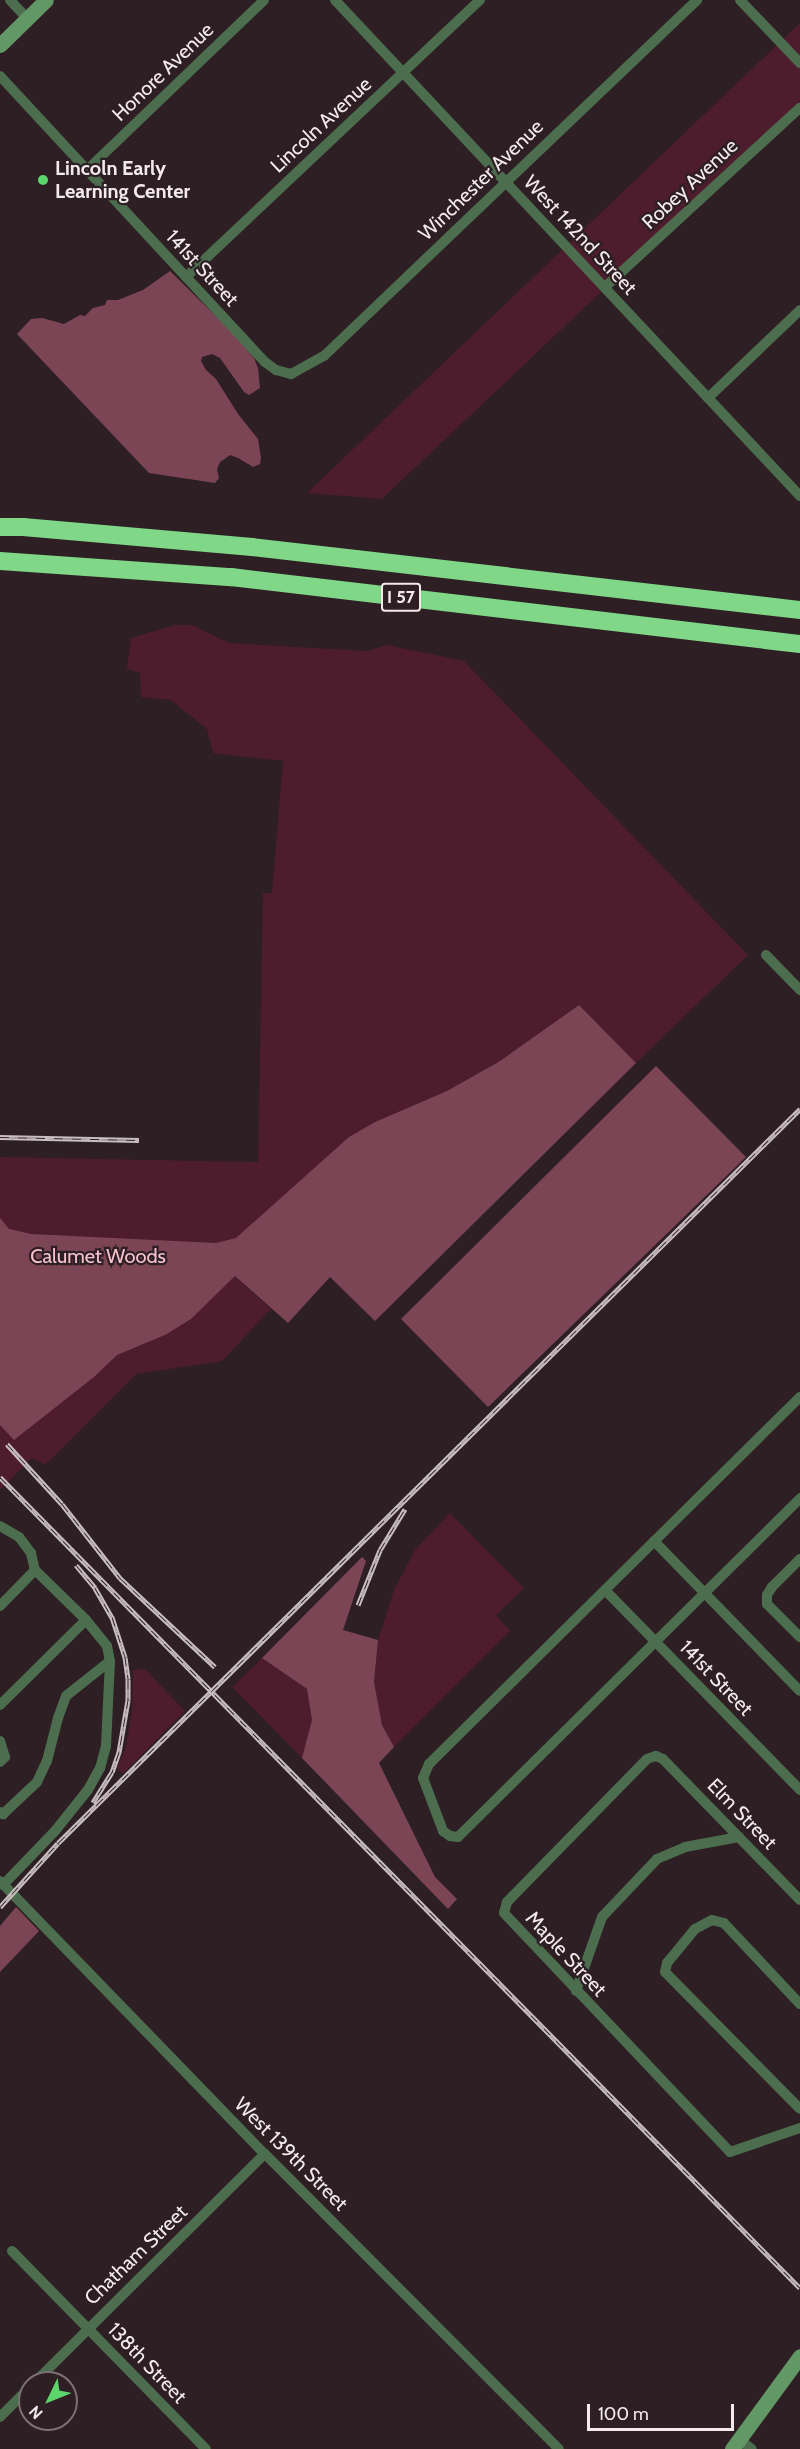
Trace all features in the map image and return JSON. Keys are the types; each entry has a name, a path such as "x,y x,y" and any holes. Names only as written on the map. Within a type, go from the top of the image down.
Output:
{"highway":[{"name":"I 57","path":"0,527 23,527 252,547 800,610"},
{"name":"I 57","path":"0,561 231,577 800,644"}],"main road":[{"path":"0,45 46,0"},
{"path":"741,2446 800,2356"}],"street":[{"path":"10,0 27,18"},
{"name":"Honore Avenue","path":"87,170 264,0"},
{"name":"West 142nd Street","path":"335,0 800,496"},
{"name":"Lincoln Avenue","path":"186,277 480,0"},
{"name":"Winchester Avenue","path":"284,373 299,371 324,356 697,0"},
{"path":"740,0 800,63"},
{"name":"141st Street","path":"0,76 264,362 284,373"},
{"name":"Robey Avenue","path":"604,287 800,108"},
{"path":"708,398 800,310"},
{"path":"766,955 800,990"},
{"path":"800,1396 606,1591 429,1764 423,1778 443,1831 450,1836 458,1837 800,1498"},
{"path":"0,1526 19,1537 31,1553 35,1570 86,1620 107,1646 110,1661 106,1746 100,1768 87,1791 56,1831 2,1883"},
{"path":"654,1541 703,1594 800,1691"},
{"path":"800,1559 772,1587 767,1595 767,1604 800,1637"},
{"path":"0,1606 35,1570"},
{"name":"141st Street","path":"606,1591 800,1790"},
{"path":"0,1705 86,1620"},
{"path":"0,1812 3,1814 37,1782 48,1761 58,1718 66,1696 110,1661"},
{"path":"0,1741 5,1757 0,1762"},
{"name":"Elm Street","path":"656,1756 663,1760 800,1900"},
{"name":"Maple Street","path":"656,1756 646,1759 507,1902 504,1913 730,2152 800,2128"},
{"path":"576,1991 602,1917 657,1859 685,1847 739,1838"},
{"name":"West 139th Street","path":"2,1883 265,2154 559,2449"},
{"path":"800,2004 724,1923 712,1920 695,1929 667,1963 665,1972 800,2109"},
{"name":"Chatham Street","path":"46,2371 265,2154"},
{"name":"138th Street","path":"12,2251 206,2449"},
{"path":"0,2417 18,2399"}],"green space":[{"path":"800,23 800,104 382,499 307,493"},
{"path":"170,271 233,333 254,358 258,368 260,388 249,395 244,392 220,358 212,354 202,357 201,361 206,370 216,379 238,414 258,439 261,458 260,464 253,467 230,455 220,462 217,469 219,478 215,483 149,473 17,334 31,319 42,318 64,324 80,315 85,316 93,308 105,305 107,300 118,300 143,290"},
{"name":"Calumet Woods","path":"175,625 192,625 229,643 367,651 387,645 464,661 748,955 636,1063 579,1005 500,1061 447,1091 375,1122 349,1137 191,1319 235,1276 271,1309 222,1361 136,1374 45,1465 32,1458 0,1490 0,1157 258,1162 263,893 272,893 283,761 213,753 207,729 171,700 141,697 140,673 127,669 131,638"},
{"name":"Calumet Woods","path":"579,1005 636,1063 375,1321 330,1277 288,1323 235,1276 191,1319 165,1335 117,1355 94,1377 14,1440 0,1425 0,1218 9,1229 31,1234 216,1243 236,1238 349,1137 375,1122 447,1091 500,1061"},
{"path":"656,1066 746,1157 488,1407 401,1319"},
{"path":"450,1513 524,1588 496,1615 510,1631 394,1747 382,1725 374,1682 378,1640 394,1590 415,1550"},
{"path":"362,1557 366,1561 343,1630 378,1640 374,1682 382,1725 394,1747 379,1763 435,1877 457,1899 448,1909 302,1758 312,1720 307,1689 262,1658"},
{"path":"262,1658 307,1689 312,1720 302,1758 232,1687"},
{"path":"145,1669 185,1711 123,1774 117,1768 126,1747 132,1710 133,1670"},
{"path":"16,1907 39,1931 0,1972 0,1926"}],"railway":[{"path":"0,1907 58,1843 800,1109"},
{"path":"0,1137 139,1140"},
{"path":"7,1444 62,1504 120,1578 215,1667"},
{"path":"0,1477 800,2288"},
{"path":"358,1605 380,1550 405,1509"},
{"path":"76,1565 95,1588 112,1617 125,1657 128,1679 128,1700 119,1752 112,1772 93,1802"}],"place":[{"name":"Lincoln Early Learning Center","path":"43,180"}]}
